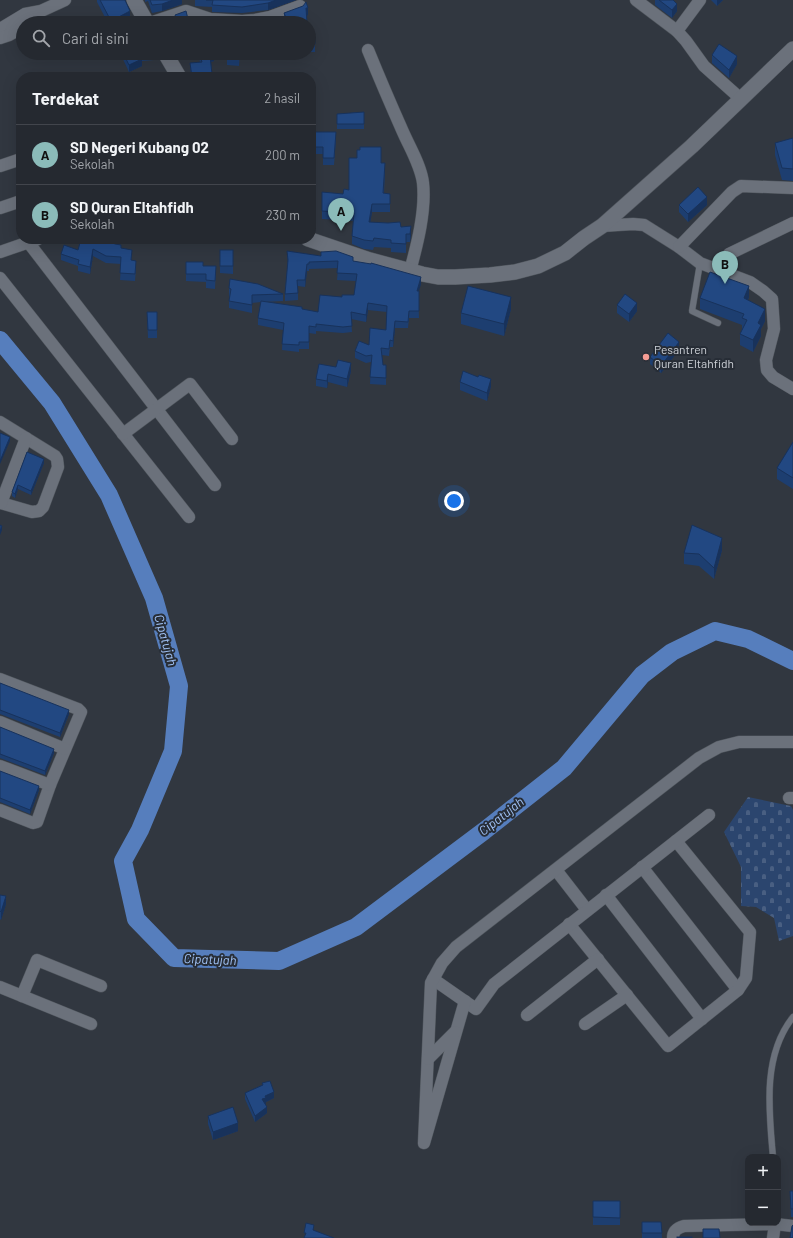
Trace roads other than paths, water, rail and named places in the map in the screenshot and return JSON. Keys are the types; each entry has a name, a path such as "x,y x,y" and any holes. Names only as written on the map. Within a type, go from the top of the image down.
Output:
{"street":[{"path":"21,16 41,11 65,0"},
{"path":"134,0 144,16"},
{"path":"636,0 677,32 686,41 704,66 741,99"},
{"path":"677,32 700,0"},
{"path":"273,16 300,6"},
{"path":"36,16 41,11"},
{"path":"171,16 186,11 201,16"},
{"path":"0,28 16,19"},
{"path":"0,38 16,31"},
{"path":"316,242 370,260 438,277 515,272 538,266 565,253 602,226 692,146 793,49"},
{"path":"368,50 423,181 421,215 416,248 410,271"},
{"path":"169,60 176,72"},
{"path":"0,166 16,161"},
{"path":"679,247 732,192 741,186 793,188"},
{"path":"0,208 16,203"},
{"path":"720,271 729,254 793,223"},
{"path":"602,226 633,224 644,225 679,247 700,263 750,282 763,290 772,300 774,329 766,360 767,370 773,377 793,389"},
{"path":"0,252 24,244"},
{"path":"35,244 215,485"},
{"path":"0,278 189,517"},
{"path":"123,434 190,384 232,439"},
{"path":"0,422 26,438 54,456 58,463 58,467 42,510 36,512 0,503 26,438"},
{"path":"0,679 80,710 81,712 50,785 36,823 0,810"},
{"path":"0,722 65,749"},
{"path":"465,1001 424,1143 431,984 442,963 456,947 698,758 719,747 739,742 793,742"},
{"path":"0,766 50,785"},
{"path":"433,979 476,1009 494,984 710,815"},
{"path":"569,924 668,1046 738,990 746,978 750,932 676,841"},
{"path":"642,867 738,990"},
{"path":"556,870 587,910"},
{"path":"606,895 702,1019"},
{"path":"527,1014 598,959"},
{"path":"22,996 37,960 101,986"},
{"path":"0,987 91,1024"},
{"path":"585,1024 627,995"},
{"path":"428,1059 456,1032"},
{"path":"673,1238 673,1234 677,1228 684,1226 745,1225"},
{"path":"781,1225 793,1226"},
{"path":"773,1238 775,1226"}],"lane":[{"path":"700,263 692,311 718,323"},
{"path":"773,1154 770,1124 772,1073 780,1037 793,1017"}],"waterway":[{"name":"Cipatujah","path":"0,340 52,403 109,495 154,598 179,686 173,751 140,830 123,861 136,919 174,958 279,961 356,927 484,831 564,768 642,675 672,652 715,631 748,639 793,661"}],"place":[{"name":"SD Negeri Kubang 02","path":"341,231"},
{"name":"SD Quran Eltahfidh","path":"725,284"},
{"name":"Pesantren Quran Eltahfidh","path":"646,357"}]}
